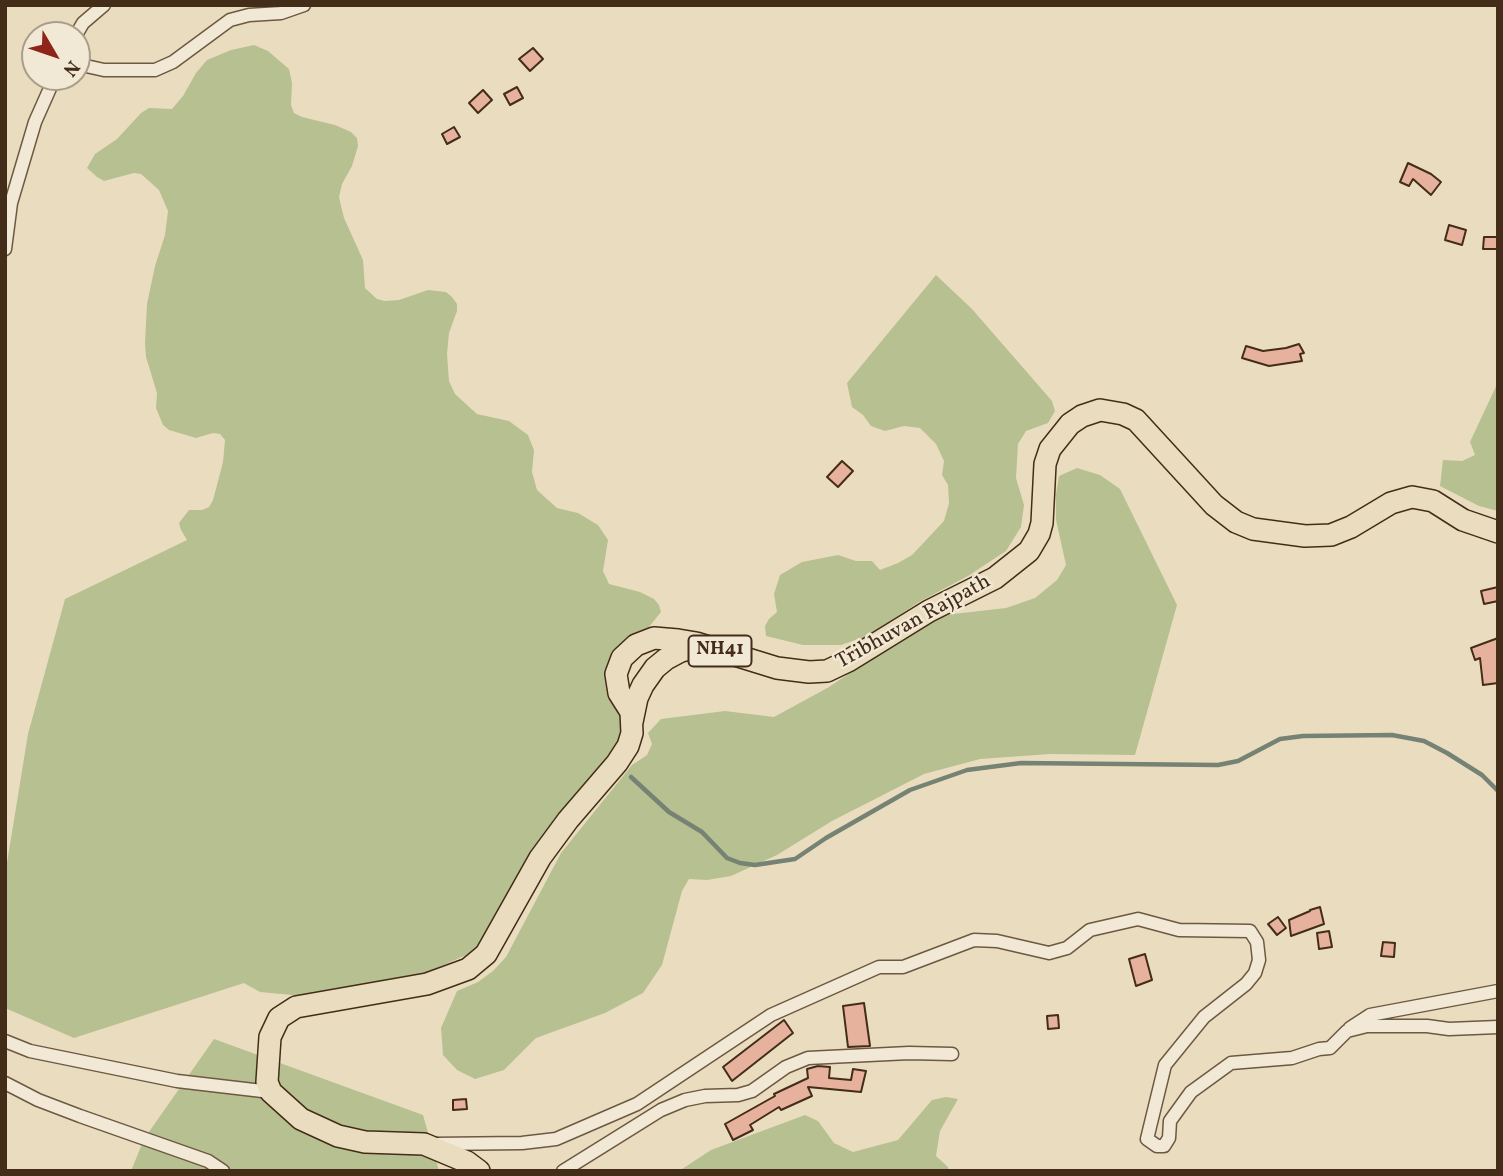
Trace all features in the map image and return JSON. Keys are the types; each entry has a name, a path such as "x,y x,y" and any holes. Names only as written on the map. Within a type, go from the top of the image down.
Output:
{"highway":[{"name":"Tribhuvan Rajpath","path":"632,722 631,712 619,693 616,679 619,663 626,652 644,640 654,638 687,642 777,668 827,671 848,662 929,611 995,578 1028,551 1039,534 1044,510 1045,464 1054,442 1076,420 1100,410 1123,414 1136,420 1214,505 1236,522 1253,529 1305,536 1331,534 1351,527 1391,503 1412,497 1433,501 1462,520 1498,532"},
{"path":"479,1171 467,1162 424,1144 365,1142 338,1136 301,1119 271,1092 267,1082 270,1037 279,1018 304,1004 442,980 468,969 486,954 540,858 568,820 617,764 628,746 637,698 655,668 681,651 708,647"}],"street":[{"path":"85,21 104,5"},
{"path":"91,67 155,70 173,62 230,20 249,15 281,13 304,5"},
{"path":"5,250 11,203 35,122 49,91"},
{"path":"424,1144 522,1143 556,1139 638,1104 771,1015 879,967 903,967 974,940 997,941 1049,953 1067,947 1090,930 1138,919 1179,930 1250,931 1257,942 1259,960 1255,973 1246,984 1204,1017 1165,1065 1147,1139 1157,1146 1164,1146 1170,1121 1191,1092 1231,1063 1292,1058 1330,1048 1347,1031 1370,1015 1498,991"},
{"path":"1347,1031 1397,1025 1449,1029 1498,1027"},
{"path":"5,1041 30,1051 177,1081 271,1092"},
{"path":"563,1171 648,1117 685,1100 705,1096 738,1095 752,1091 786,1067 807,1058 909,1053 952,1054"},
{"path":"5,1083 38,1100 208,1161 223,1171"},
{"path":"638,1104 647,1108 648,1117"}],"green space":[{"path":"254,45 268,51 289,69 294,113 335,125 351,132 357,138 358,146 352,166 342,184 339,197 344,218 363,260 365,288 377,299 385,301 399,300 428,290 446,292 452,297 457,304 457,311 449,333 447,354 449,381 455,394 477,414 509,421 528,435 534,450 532,472 537,490 557,508 578,513 598,525 608,540 603,571 609,584 640,592 654,599 661,612 644,633 619,645 613,655 624,723 617,746 493,927 466,955 426,973 388,984 303,996 260,992 244,983 74,1038 5,1008 5,875 28,734 65,599 187,540 179,523 189,510 202,510 209,507 213,500 223,462 225,440 220,434 213,433 196,438 169,430 163,425 156,408 157,393 146,357 145,343 147,304 165,235 168,211 159,190 141,174 134,173 104,181 87,168 95,154 117,139 141,113 149,108 172,109 207,60 231,50"},
{"path":"936,275 972,309 1052,401 1055,411 1048,423 1026,431 1018,444 1016,478 1024,505 1021,527 1006,551 867,636 841,645 803,645 766,636 765,626 777,612 774,594 780,575 802,562 838,555 856,561 872,561 880,570 912,555 944,521 949,503 948,485 942,475 944,461 936,444 920,428 904,426 885,431 871,426 863,415 852,407 847,383"},
{"path":"1498,382 1498,511 1479,506 1440,486 1443,460 1462,461 1475,455 1470,442"},
{"path":"1077,468 1100,475 1120,489 1177,605 1135,755 1050,754 980,759 924,774 832,821 777,855 731,876 707,880 689,879 682,891 662,965 643,993 605,1013 536,1038 504,1070 475,1079 457,1070 443,1055 441,1028 457,991 478,982 506,957 561,853 632,765 647,755 652,744 648,733 661,719 725,711 774,717 829,687 918,627 945,615 1006,608 1035,598 1057,580 1066,565 1056,520 1056,494 1059,476"},
{"path":"214,1039 423,1115 439,1171 131,1171 144,1139"},
{"path":"946,1097 958,1099 940,1131 936,1156 949,1171 679,1171 711,1150 805,1115 818,1121 834,1143 853,1152 898,1140 932,1100"}],"building":[{"path":"533,48 543,59 530,71 519,59"},
{"path":"517,87 523,98 510,105 504,94"},
{"path":"483,90 492,100 478,113 469,103"},
{"path":"454,127 460,137 447,144 442,134"},
{"path":"1408,163 1441,182 1431,195 1413,179 1409,186 1400,182"},
{"path":"1449,225 1466,230 1462,245 1445,240"},
{"path":"1484,237 1498,237 1498,249 1483,249"},
{"path":"1299,344 1304,353 1300,354 1302,361 1269,366 1242,358 1246,346 1263,351"},
{"path":"842,461 853,471 838,487 827,477"},
{"path":"1498,587 1498,601 1484,604 1481,591"},
{"path":"1498,638 1498,683 1483,685 1480,658 1475,660 1471,648"},
{"path":"1320,907 1324,924 1291,936 1289,920"},
{"path":"1278,917 1286,928 1277,935 1268,924"},
{"path":"1329,931 1332,947 1319,949 1317,933"},
{"path":"1383,942 1395,943 1394,957 1381,956"},
{"path":"1145,954 1152,980 1136,986 1129,959"},
{"path":"864,1003 870,1046 848,1047 843,1006"},
{"path":"1058,1015 1059,1028 1048,1029 1047,1016"},
{"path":"784,1020 793,1033 732,1081 723,1067"},
{"path":"830,1067 829,1078 851,1080 853,1069 866,1071 861,1092 808,1087 812,1096 781,1110 779,1107 750,1125 753,1130 733,1140 725,1124 775,1096 774,1094 808,1078 807,1069"},
{"path":"466,1099 467,1109 453,1110 453,1100"}],"waterway":[{"path":"631,777 669,812 702,832 727,858 755,865 795,859 910,790 967,770 1021,763 1218,765 1238,761 1280,739 1303,736 1392,735 1424,741 1447,753 1482,775 1498,791"}]}
